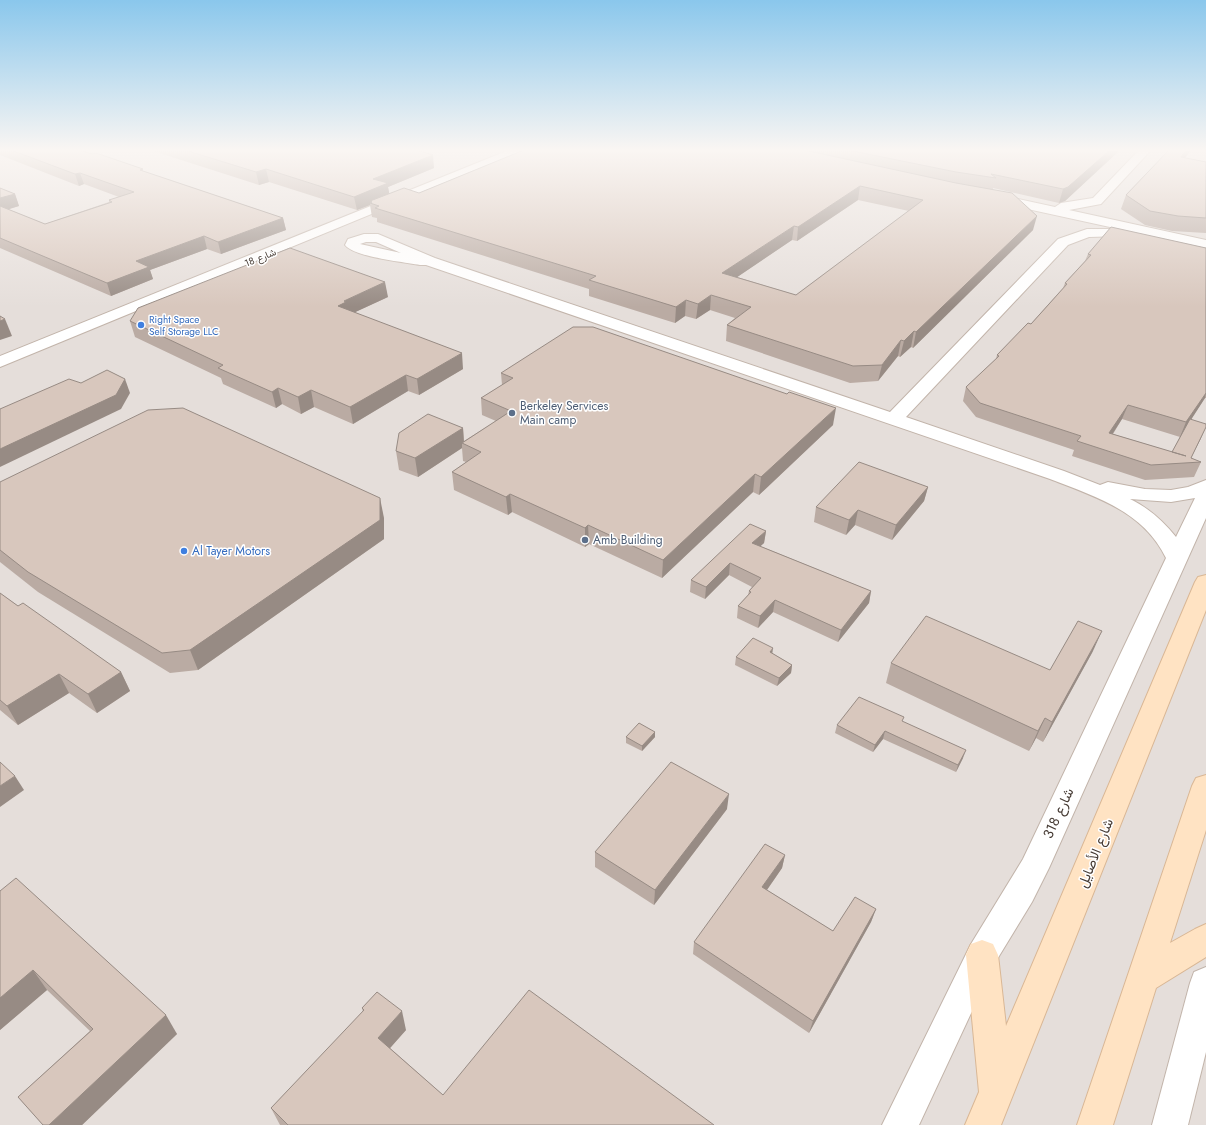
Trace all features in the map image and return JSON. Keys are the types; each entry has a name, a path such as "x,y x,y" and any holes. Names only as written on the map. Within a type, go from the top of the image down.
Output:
{"main road":[{"name":"شارع الأصايل","path":"983,1125 1206,582"},
{"path":"1095,1125 1206,786"},
{"path":"1142,979 1206,939"},
{"path":"982,955 996,1093"}],"street":[{"name":"شارع 18","path":"0,362 316,234 386,202"},
{"path":"1003,202 1148,234 1206,244"},
{"path":"1028,208 1068,206 1088,202"},
{"path":"1098,202 1101,210 1115,220 1148,234 1206,250"},
{"path":"1028,208 1060,231 1079,235 1097,232 1148,234"},
{"path":"894,419 1060,231"},
{"path":"429,262 1056,475 1118,501 1146,518 1166,538 1177,559"},
{"path":"1056,475 1128,492 1148,495 1186,493 1206,486"},
{"name":"شارع 318","path":"900,1125 982,955 1034,868 1206,495"},
{"path":"1170,1125 1206,983"}],"shaded area":[{"path":"0,202 1206,202 1206,1125 0,1125"}],"building":[{"path":"110,202 237,202 283,218 218,242 204,236 136,261 149,267 107,283 0,238 0,206 45,224"},
{"path":"835,202 798,227 794,226 722,273 796,295 920,202 1022,202 1037,216 916,332 914,331 904,341 901,340 882,365 853,366 727,325 751,307 711,295 698,304 686,300 676,307 589,280 596,276 375,208 379,206 370,203"},
{"path":"1137,202 1206,202 1206,218 1178,216 1150,211"},
{"path":"1111,227 1206,248 1206,393 1186,422 1128,405 1109,433 1172,452 1190,419 1206,424 1206,427 1191,458 1201,462 1151,465 1077,441 1081,436 980,403 966,387 999,356 997,355 1028,323 1031,324 1067,284 1065,283 1091,255 1088,254"},
{"path":"290,248 385,282 344,301 346,302 338,306 462,353 417,379 406,375 350,407 311,390 298,397 278,388 272,392 218,368 223,365 130,321 138,308"},
{"path":"0,316 5,319 0,321"},
{"path":"573,327 593,327 787,394 789,392 836,408 761,477 755,474 663,560 588,525 585,528 510,494 506,497 452,472 481,452 462,443 511,411 481,398 513,378 501,373"},
{"path":"107,370 125,379 116,395 0,449 0,409 69,379 81,383"},
{"name":"Al Tayer Motors","path":"183,408 380,498 380,520 190,650 162,653 28,572 0,550 0,482 148,410"},
{"path":"428,414 463,428 415,458 396,451 399,433"},
{"path":"859,462 928,487 896,525 858,510 849,520 816,507"},
{"path":"750,524 766,531 752,543 871,591 841,630 775,600 760,616 738,606 761,578 730,563 706,587 691,580"},
{"path":"0,593 18,606 23,603 121,672 88,694 59,674 7,706 0,700"},
{"path":"926,616 1050,670 1078,621 1102,631 1052,722 1045,718 1038,731 891,663"},
{"path":"753,638 773,648 770,652 792,665 779,678 736,657"},
{"path":"859,697 904,717 902,721 966,750 958,765 885,731 875,745 837,725"},
{"path":"639,723 655,732 642,746 626,737"},
{"path":"0,762 15,776 0,786"},
{"path":"671,762 729,794 655,890 595,852"},
{"path":"765,844 785,855 762,887 833,931 855,897 876,909 813,1021 694,942"},
{"path":"16,878 166,1015 49,1125 43,1125 18,1097 93,1029 33,970 0,998 0,891"},
{"path":"529,990 714,1125 288,1125 271,1108 364,1010 362,1008 377,992 402,1011 378,1038 443,1095"}],"place":[{"name":"Right Space Self Storage LLC","path":"141,325"},
{"name":"Berkeley Services Main camp","path":"512,413"},
{"name":"Amb Building","path":"585,540"},
{"name":"Al Tayer Motors","path":"184,551"}]}
